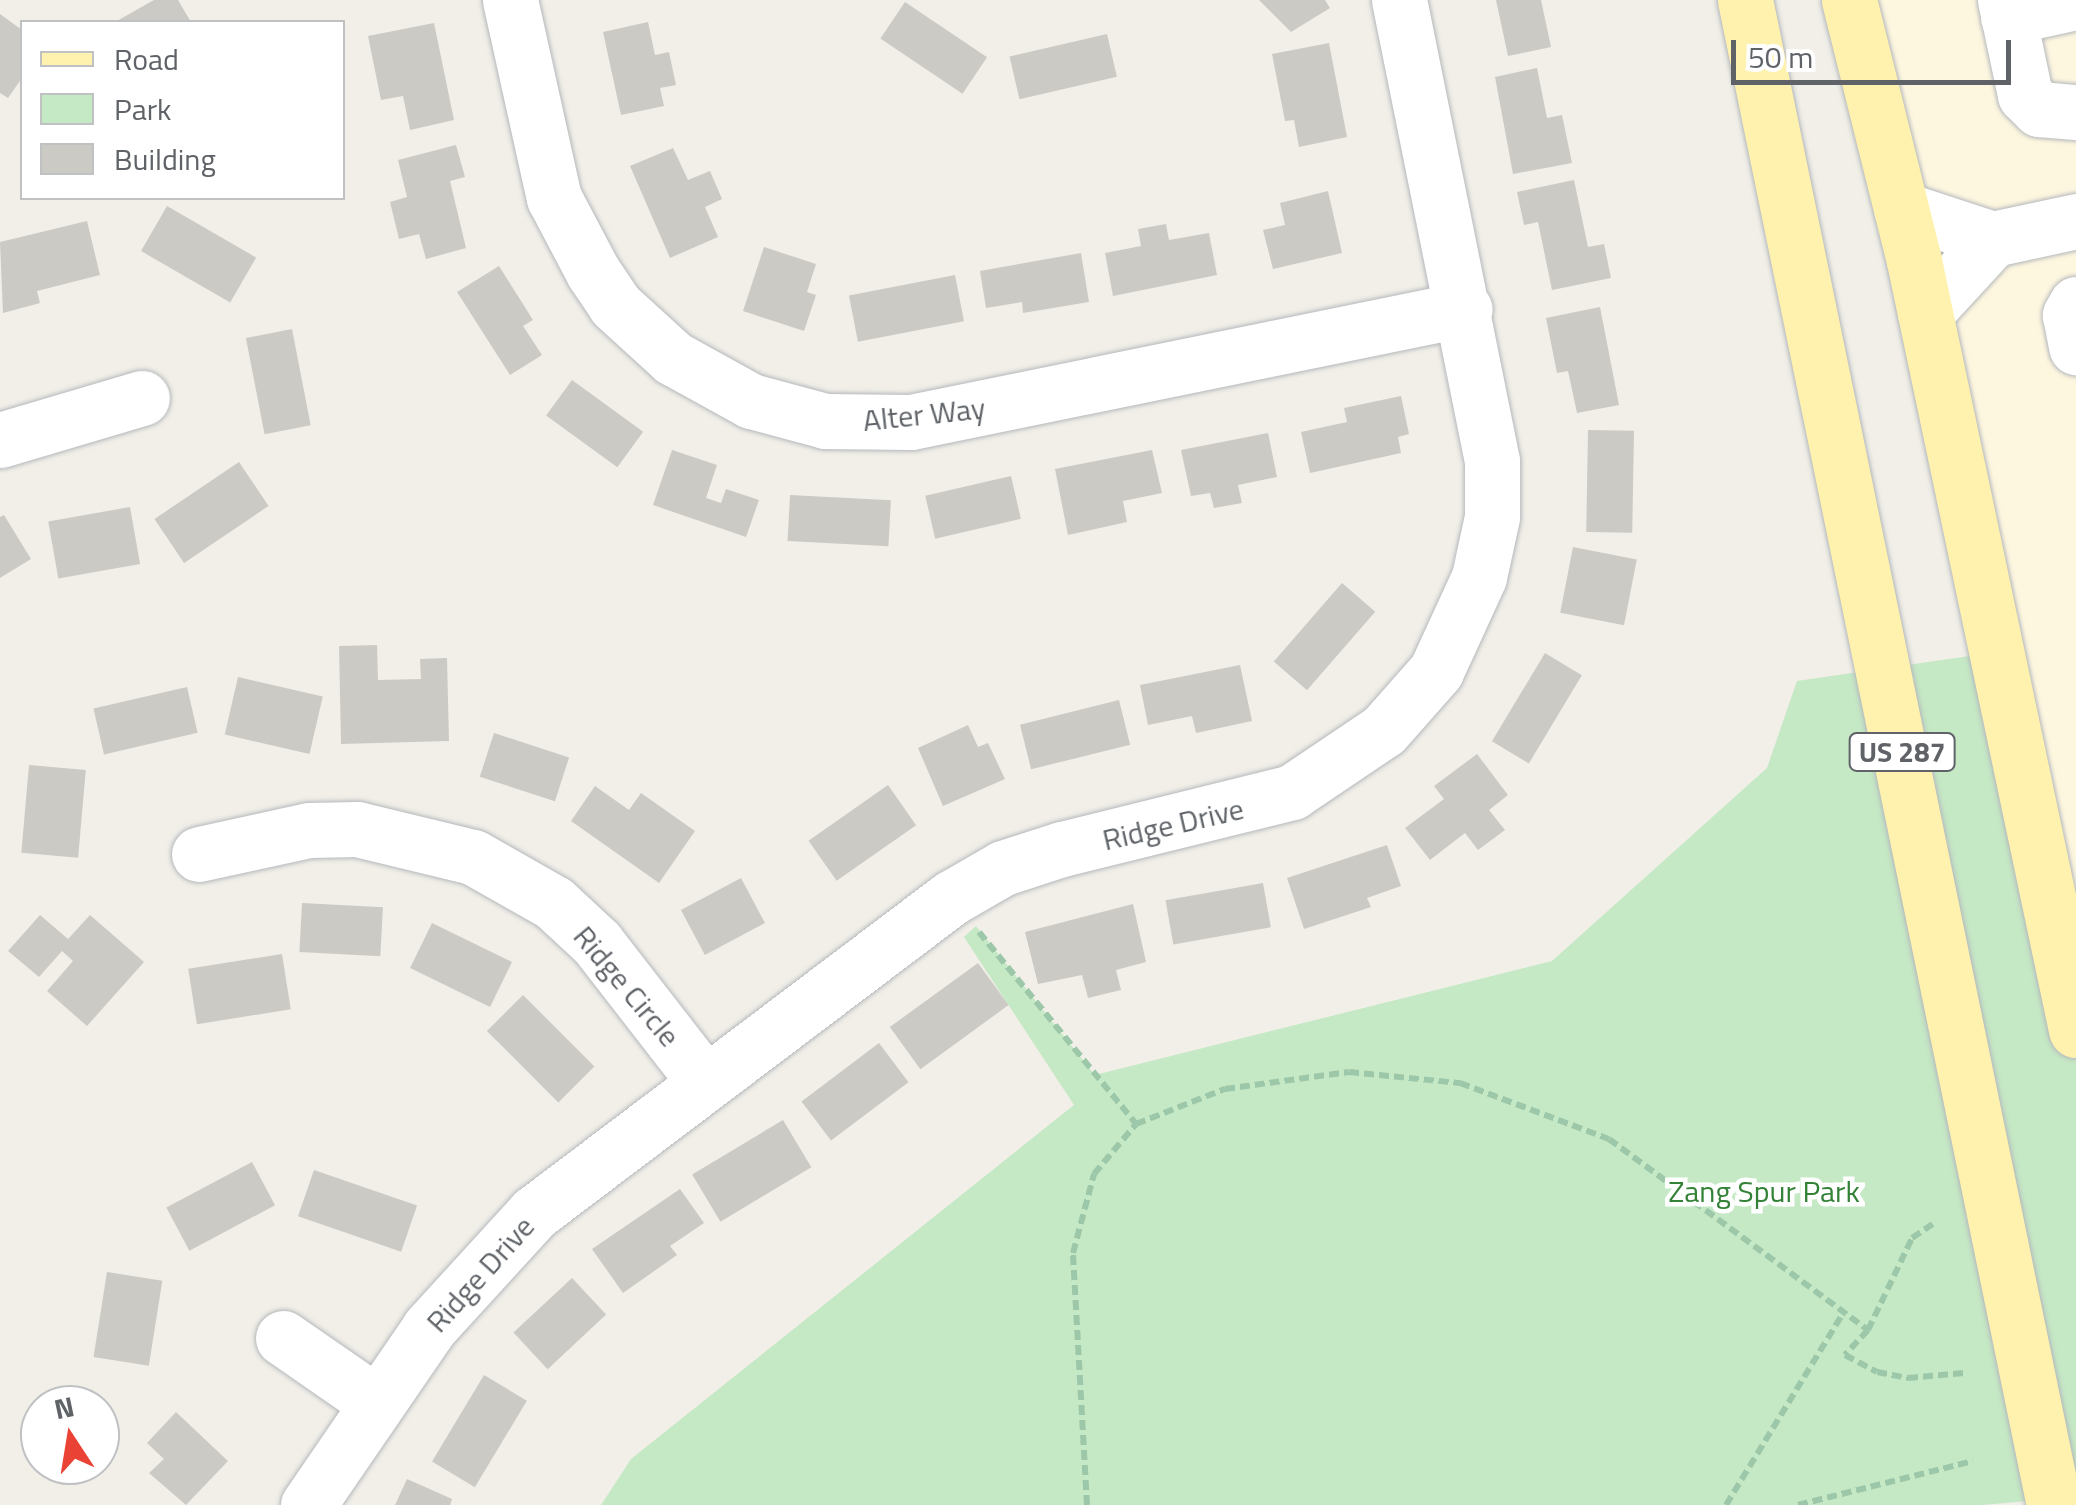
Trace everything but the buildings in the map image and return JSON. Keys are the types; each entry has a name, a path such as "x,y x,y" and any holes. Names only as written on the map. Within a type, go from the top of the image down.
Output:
{"main road":[{"name":"US 287","path":"1745,0 2054,1505"},
{"path":"1849,0 1925,313 2076,1030"}],"street":[{"name":"Alter Way","path":"510,0 554,198 593,272 639,330 673,358 751,401 824,420 911,422 1464,309"},
{"name":"Ridge Drive","path":"308,1505 377,1403 485,1260 564,1187 951,898 1002,868 1062,849 1292,792 1327,774 1414,699 1460,629 1492,517 1489,430 1399,0"},
{"path":"2076,2 2007,9 2025,95 2039,110 2076,112"},
{"path":"1901,209 1993,239 2076,221"},
{"path":"1925,313 1993,239"},
{"path":"2076,304 2070,315 2076,347"},
{"path":"0,440 142,398"},
{"name":"Ridge Circle","path":"199,854 309,830 357,829 474,858 554,903 597,943 705,1082"},
{"path":"284,1338 377,1403"}],"path":[{"path":"951,898 1136,1124"},
{"path":"1087,1505 1073,1253 1094,1174 1136,1124 1225,1089 1331,1075 1460,1082 1609,1139 1868,1330"},
{"path":"1932,1224 1912,1238 1868,1330 1845,1355 1877,1372 1908,1378 1964,1374"},
{"path":"1726,1505 1844,1312"},
{"path":"1798,1505 1973,1461"}],"shaded area":[{"path":"1849,0 2076,0 2076,914"}],"green space":[{"name":"Zang Spur Park","path":"2011,650 2076,914 2076,1497 1982,1505 601,1505 631,1459 1074,1105 964,937 976,926 1095,1075 1552,961 1767,768 1797,681"}]}
